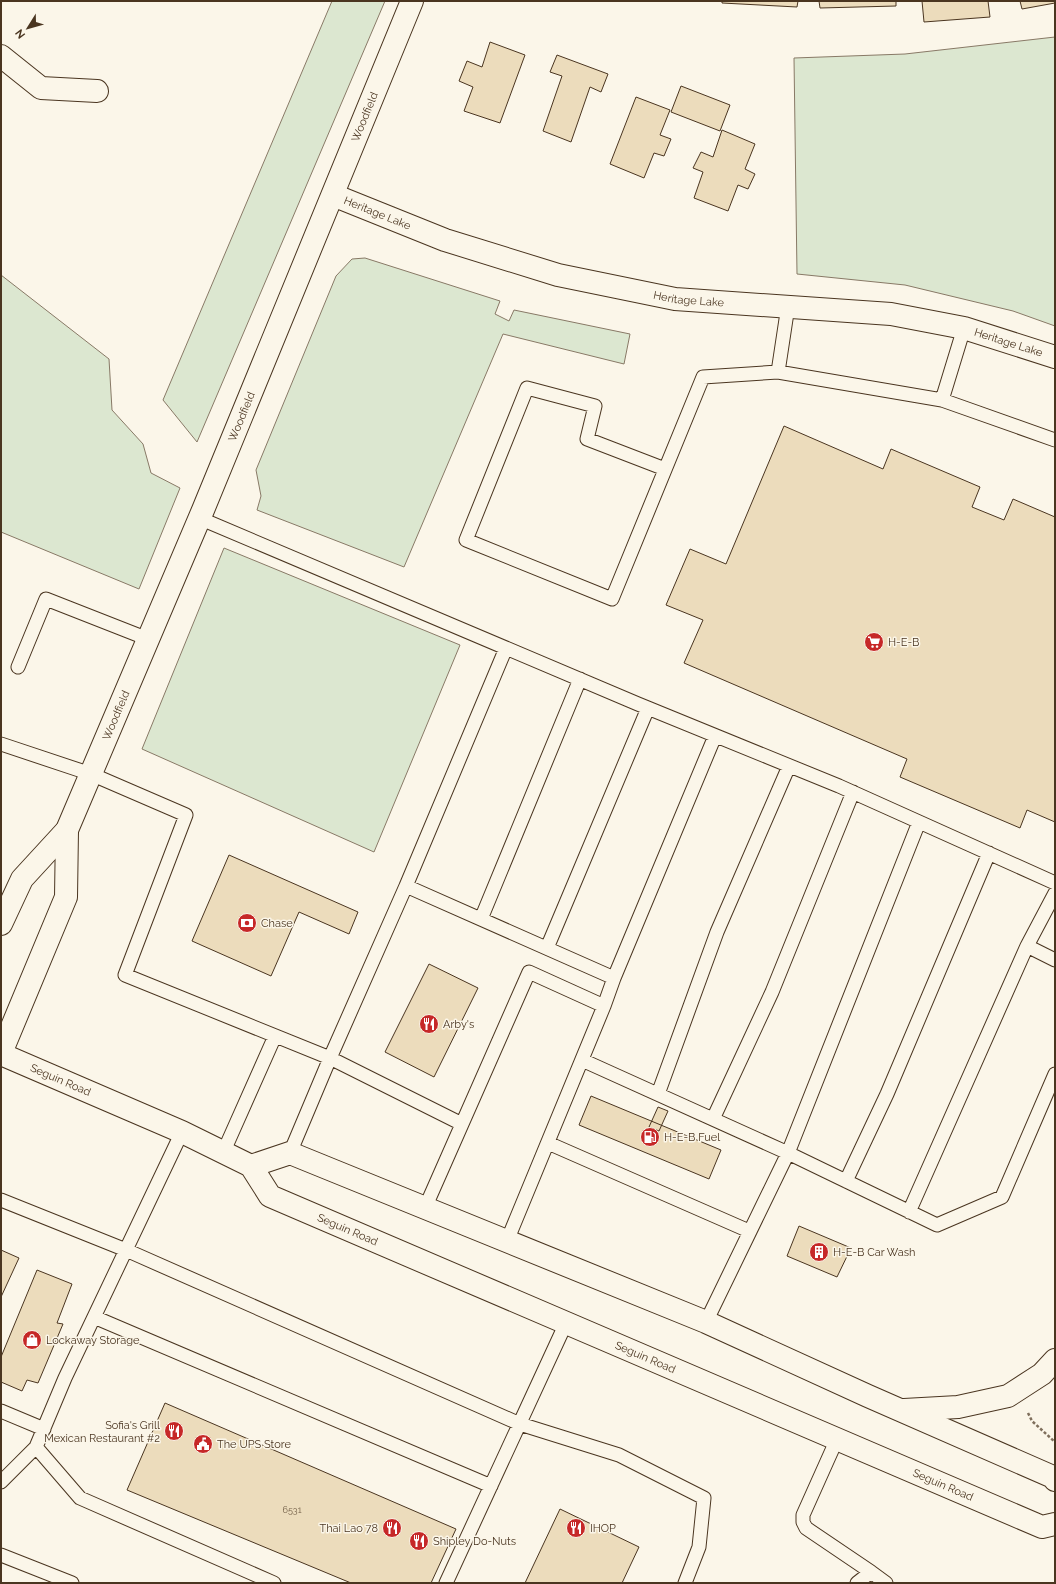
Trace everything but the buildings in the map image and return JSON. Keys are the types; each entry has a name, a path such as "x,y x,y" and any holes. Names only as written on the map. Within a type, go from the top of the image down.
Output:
{"main road":[{"name":"Woodfield","path":"1,1054 66,897 68,830 199,518 412,1"},
{"path":"1,56 41,88 97,91"},
{"name":"Heritage Lake","path":"333,195 445,240 558,275 675,298 891,314 964,328 1055,357"},
{"name":"Woodfield","path":"1,924 22,879 68,830"},
{"name":"Seguin Road","path":"1,1054 182,1132 251,1166 270,1196 1042,1527 1055,1524"},
{"path":"251,1166 290,1153 706,1322 899,1410 1052,1477 1055,1480"},
{"path":"899,1410 958,1407 1008,1396 1042,1374 1055,1360"}],"lane":[{"path":"778,372 788,306"},
{"path":"942,400 964,328"},
{"path":"665,469 587,439 595,406 528,388 466,540 612,599 703,377 778,372 942,400 1055,440"},
{"path":"199,518 648,708 853,792 1055,883"},
{"path":"18,667 46,599 148,639"},
{"path":"290,1153 406,886 506,648"},
{"path":"481,919 580,679"},
{"path":"547,948 648,708"},
{"path":"507,1241 604,1006 614,978 715,736"},
{"path":"1,744 91,774 186,815 125,975 330,1058 462,1124"},
{"path":"658,1094 717,932 789,766"},
{"path":"713,1119 772,992 853,792"},
{"path":"706,1322 749,1230 788,1153 919,822"},
{"path":"846,1181 887,1094 989,853"},
{"path":"406,886 614,978"},
{"path":"909,1212 1027,946 1055,893"},
{"path":"1027,946 1055,960"},
{"path":"425,1208 529,972 604,1006"},
{"path":"223,1153 275,1036"},
{"path":"582,1060 788,1153 937,1225 1002,1197 1055,1074"},
{"path":"1,1482 36,1447 65,1378 182,1132"},
{"path":"548,1143 749,1230"},
{"path":"1,1200 126,1250 520,1424 619,1455 704,1498 699,1547 685,1583"},
{"path":"94,1317 491,1486"},
{"path":"446,1583 566,1323"},
{"path":"1,1411 44,1429"},
{"path":"837,1439 803,1515 803,1522 806,1528 886,1583"},
{"path":"36,1447 80,1498 274,1583"},
{"path":"1,1555 72,1583"},
{"path":"857,1583 871,1572"}],"path":[{"path":"1025,1407 1032,1421 1055,1442"}],"green space":[{"path":"332,1 385,1 197,442 163,400"},
{"path":"1055,37 1055,326 1013,311 905,285 797,274 794,58 905,54"},
{"path":"365,258 500,301 495,314 509,321 514,310 630,334 624,364 503,334 404,567 257,510 261,496 256,470 336,276 352,259"},
{"path":"1,275 109,359 112,410 143,444 151,473 180,488 139,589 1,532"},
{"path":"224,548 460,645 374,852 142,749"}],"place":[{"name":"H-E-B","path":"874,642"},
{"name":"Chase","path":"247,923"},
{"name":"Arby's","path":"429,1024"},
{"name":"H-E-B Fuel","path":"650,1137"},
{"name":"H-E-B Car Wash","path":"819,1252"},
{"name":"Lockaway Storage","path":"32,1340"},
{"name":"Sofia's Grill Mexican Restaurant #2","path":"174,1431"},
{"name":"The UPS Store","path":"203,1444"},
{"name":"Thai Lao 78","path":"392,1528"},
{"name":"IHOP","path":"576,1528"},
{"name":"Shipley Do-Nuts","path":"419,1541"}]}
